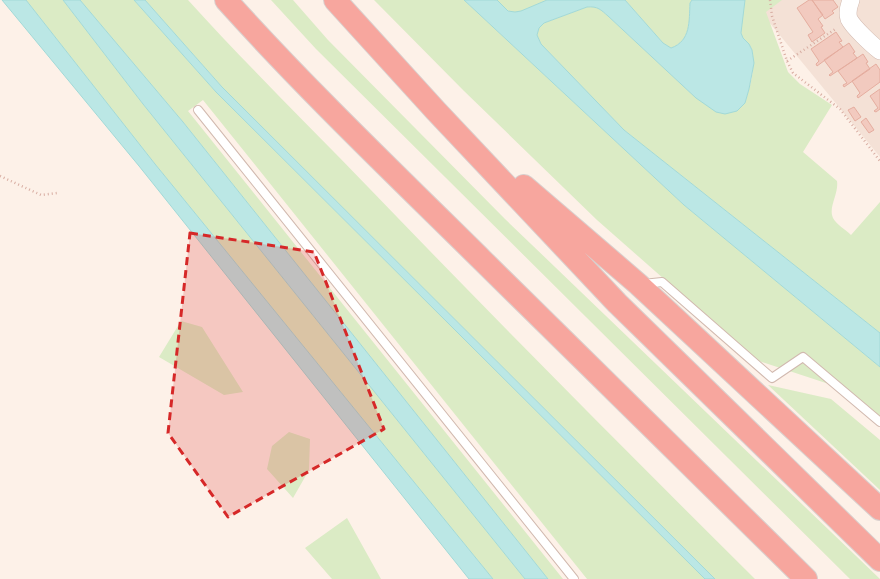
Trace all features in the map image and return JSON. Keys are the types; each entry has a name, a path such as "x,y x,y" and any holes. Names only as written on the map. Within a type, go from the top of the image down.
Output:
{"highway":[{"path":"226,0 302,83 377,158 806,579"},
{"path":"335,0 617,303 880,560"},
{"path":"436,110 638,284 880,509"}],"street":[{"path":"851,0 849,6 849,19 868,41 880,51"}],"lane":[{"path":"198,110 574,579"},
{"path":"638,284 662,282 772,378 803,357 880,422"}],"path":[{"path":"770,0 772,16 793,73 840,109 880,162"},
{"path":"788,61 849,19"},
{"path":"0,176 42,195 57,193"}],"highlighted area":[{"path":"190,233 314,252 384,429 228,517 168,433"}],"shaded area":[{"path":"751,0 880,0 880,157"}],"green space":[{"path":"26,0 63,0 143,104 525,579 493,579 155,164"},
{"path":"80,0 134,0 216,92 705,579 587,579 203,100 188,111 563,579 548,579 183,122"},
{"path":"145,0 188,0 465,287 755,579 715,579 222,87"},
{"path":"271,0 293,0 328,40 505,219 880,579 850,579 316,49"},
{"path":"374,0 464,0 684,205 880,367 880,422 838,387 756,360 597,220 464,91"},
{"path":"497,0 547,0 523,11 513,12 507,10"},
{"path":"625,0 692,0 690,3 689,23 686,35 678,45 671,48 663,43"},
{"path":"745,0 782,0 766,12 788,72 800,84 832,105 803,152 837,181 837,191 832,209 834,220 851,235 880,202 880,333 624,130 541,44 537,35 539,28 544,23 587,7 597,8 608,16 696,98 745,103 753,70 753,57 752,50 741,35"},
{"path":"181,321 202,327 243,392 224,395 159,357"},
{"path":"768,385 831,399 880,440 880,490"},
{"path":"289,432 310,439 309,470 293,498 267,469 272,446"},
{"path":"347,518 381,579 332,579 305,548"}],"water":[{"path":"2,0 26,0 155,164 493,579 469,579 139,166"},
{"path":"63,0 80,0 183,122 548,579 525,579 143,104"},
{"path":"134,0 145,0 222,87 715,579 705,579 216,92"},
{"path":"464,0 497,0 508,11 515,12 547,0 625,0 663,43 671,48 678,45 686,35 689,23 690,3 692,0 745,0 741,33 752,50 754,63 745,103 737,111 725,114 716,112 696,98 608,16 597,8 587,7 544,23 539,28 537,35 541,44 624,130 880,333 880,367 684,205"}],"building":[{"path":"809,0 812,0 823,15 818,19 823,26 821,27 825,33 812,42 808,35 813,32 797,8"},
{"path":"812,0 833,0 838,7 832,11 834,13 825,19"},
{"path":"836,32 842,41 839,42 843,47 817,66 816,64 819,61 811,49"},
{"path":"849,43 857,58 830,76 829,75 833,72 824,60"},
{"path":"863,54 870,69 844,87 843,85 847,83 838,71"},
{"path":"876,64 880,70 880,82 858,98 857,96 860,93 852,81"},
{"path":"880,89 880,109 876,112 874,111 878,108 870,96"},
{"path":"854,107 861,117 855,121 848,110"},
{"path":"866,118 874,130 869,133 861,122"}]}
